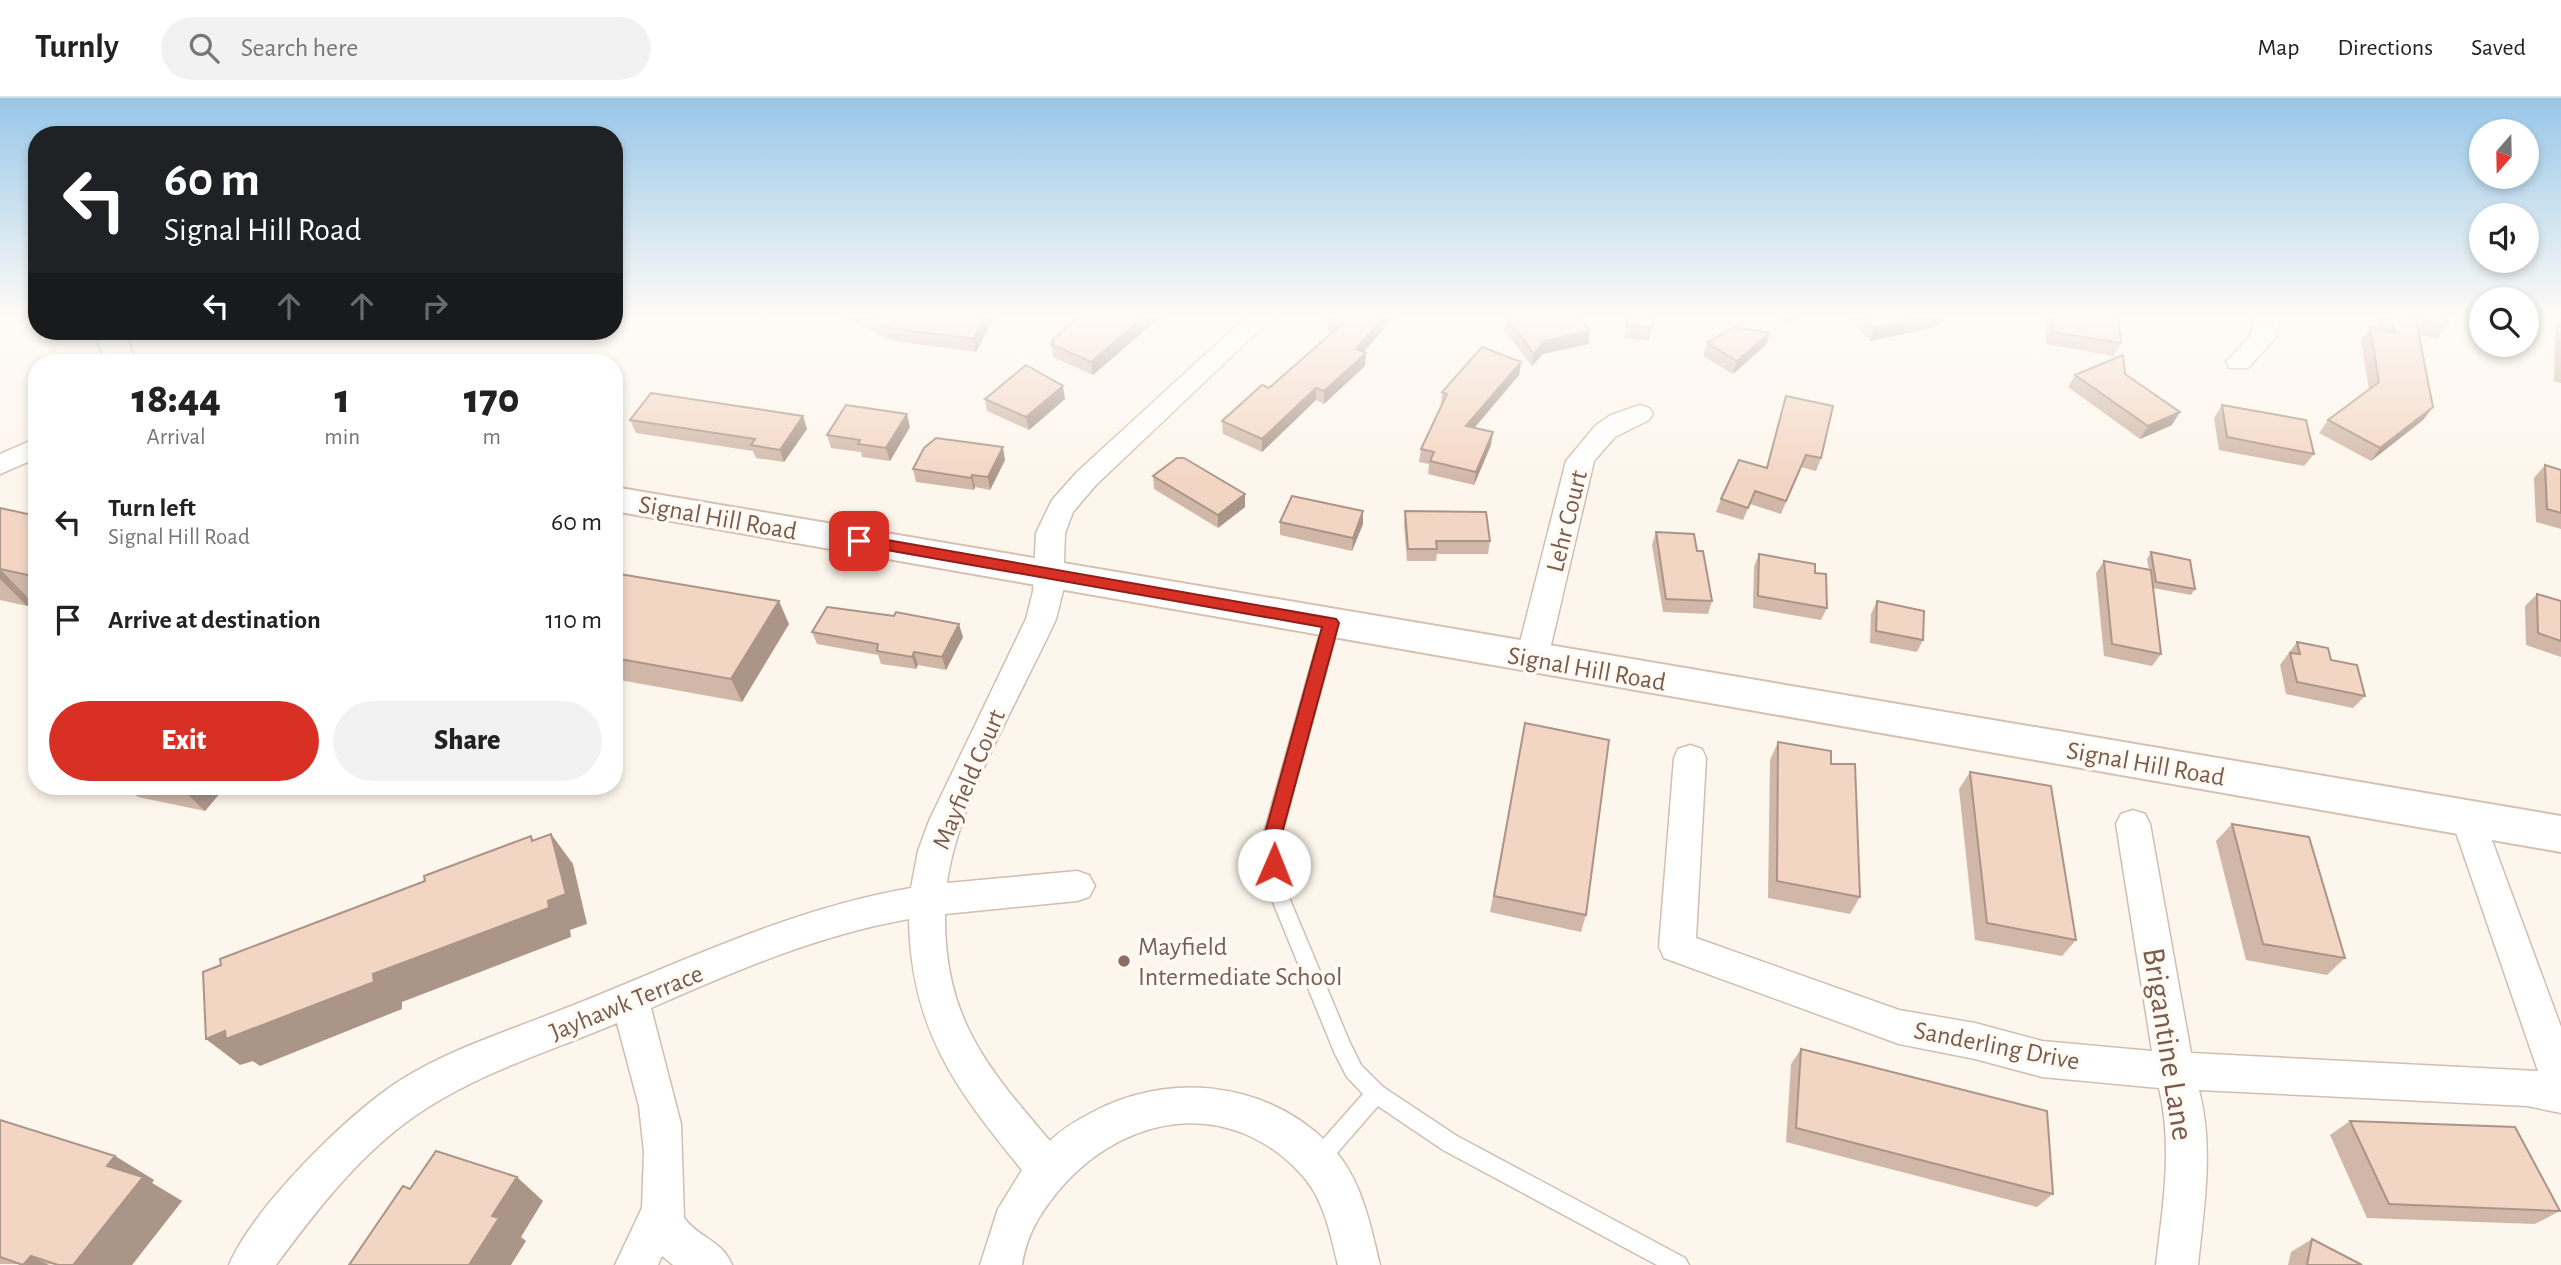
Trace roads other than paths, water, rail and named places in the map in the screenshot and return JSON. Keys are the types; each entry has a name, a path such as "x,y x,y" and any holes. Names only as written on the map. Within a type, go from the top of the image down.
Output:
{"main road":[{"name":"Signal Hill Road","path":"623,501 2561,834"}],"street":[{"name":"Mayfield Court","path":"1047,1169 958,1053 939,1010 932,973 927,901 931,868 945,825 1042,617 1051,574 1051,526 1068,498 1203,371"},
{"name":"Lehr Court","path":"1532,659 1580,461 1590,443 1602,431 1623,419 1640,414"},
{"path":"0,465 28,451"},
{"name":"Sanderling Drive","path":"1690,758 1677,947 1899,1027 1975,1041 2042,1059 2175,1071 2527,1087 2561,1094"},
{"path":"2468,818 2561,1080"},
{"name":"Brigantine Lane","path":"2133,824 2175,1071 2186,1117 2188,1158 2177,1265"},
{"name":"Jayhawk Terrace","path":"250,1265 308,1188 344,1149 394,1108 475,1063 800,930 863,912 927,901 1077,886"},
{"path":"630,1000 664,1141 662,1211 667,1231 681,1246 711,1265"},
{"path":"1001,1265 1019,1208 1047,1169 1084,1134 1128,1112 1171,1103 1217,1105 1255,1116 1295,1140 1317,1162 1342,1200 1357,1245 1359,1265"},
{"path":"636,1265 662,1211"}],"lane":[{"path":"1331,623 1273,833 1274,865 1279,895 1354,1071 1376,1094 1450,1143 1678,1265"},
{"path":"1317,1162 1376,1094"}],"place":[{"name":"Mayfield Intermediate School","path":"1124,961"}]}
